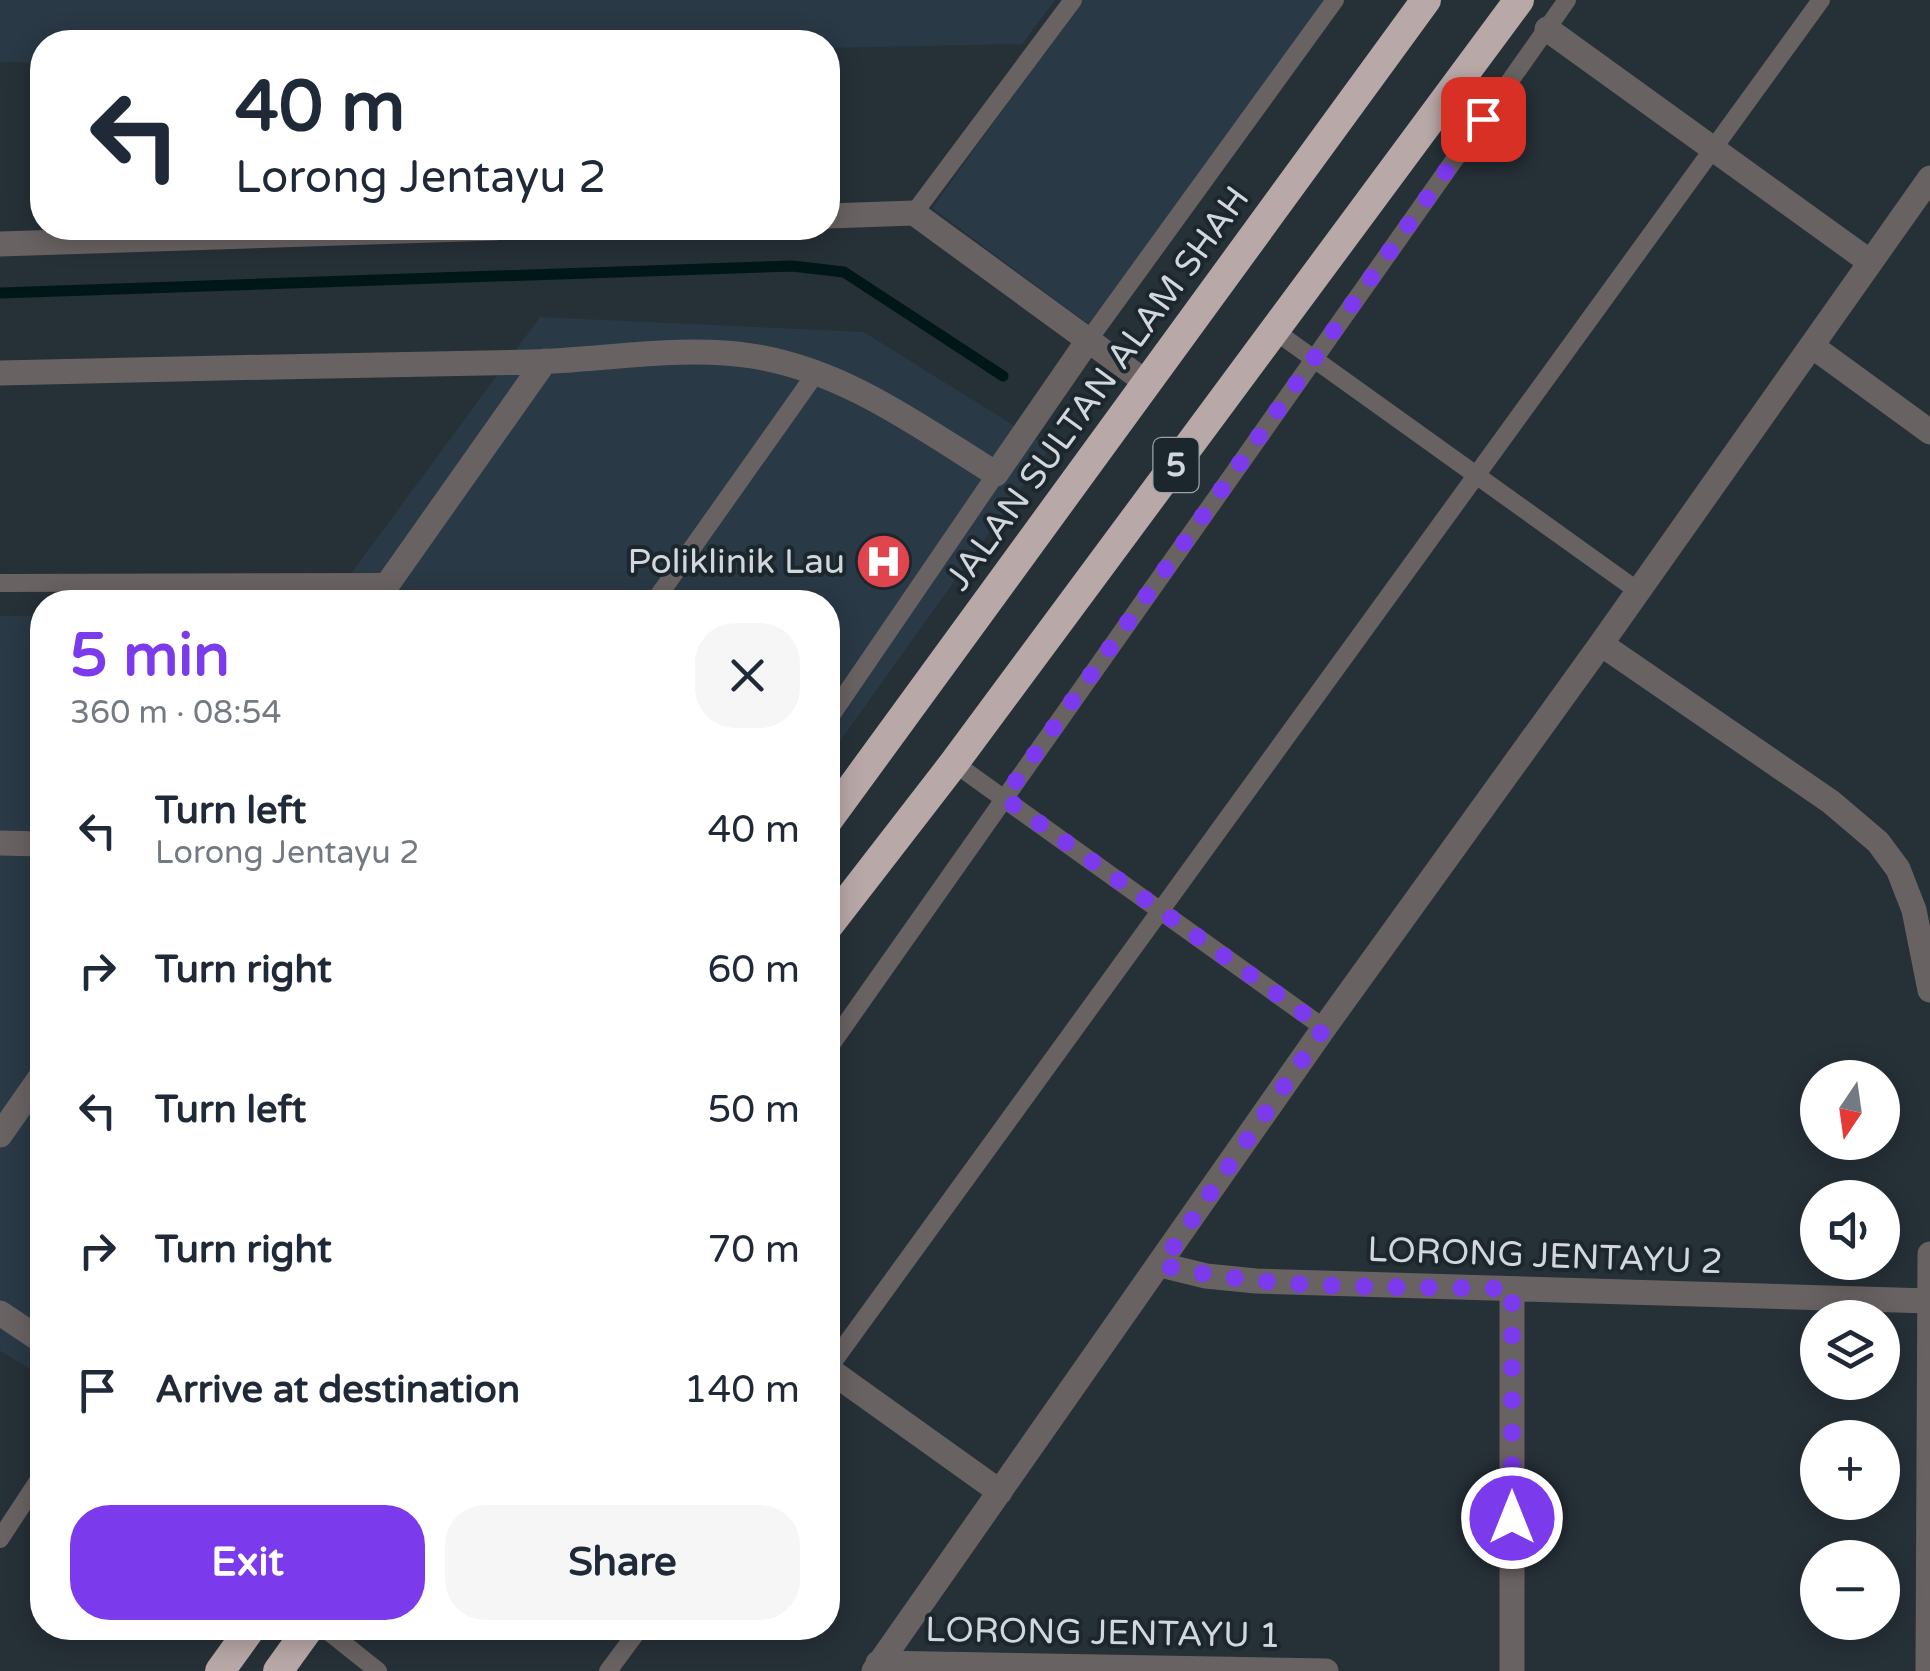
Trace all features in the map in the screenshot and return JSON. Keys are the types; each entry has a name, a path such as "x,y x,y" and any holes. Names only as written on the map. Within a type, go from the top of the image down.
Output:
{"highway":[{"name":"JALAN SULTAN ALAM SHAH","path":"840,804 1426,0"},
{"name":"5","path":"840,910 1276,331 1519,0"},
{"path":"220,1671 242,1640"},
{"path":"278,1671 300,1640"}],"street":[{"path":"1547,29 1870,262"},
{"path":"876,1667 1324,1028 1930,178"},
{"path":"840,216 914,213 1147,383"},
{"path":"0,244 124,240"},
{"path":"0,373 545,362 663,353 752,356 862,390 996,474 1087,342"},
{"path":"1812,346 1930,432"},
{"path":"383,590 545,362"},
{"path":"1601,644 1831,802 1878,842 1898,869 1914,910 1930,990"},
{"path":"0,844 30,844"},
{"path":"0,1136 30,1092"},
{"path":"1928,1671 1930,1254"},
{"name":"LORONG JENTAYU 2","path":"1161,1265 1206,1276 1256,1281 1930,1301"},
{"path":"1512,1289 1512,1671"},
{"path":"0,1313 30,1333"},
{"path":"840,1378 1000,1492"},
{"name":"LORONG JENTAYU 1","path":"876,1667 1326,1671"}],"lane":[{"path":"914,213 1073,0"},
{"path":"1087,342 1335,0"},
{"path":"840,1032 1568,0"},
{"path":"840,1352 1821,0"},
{"path":"1276,331 1638,591"},
{"path":"662,590 816,373"},
{"path":"840,702 996,474"},
{"path":"0,583 297,590"},
{"path":"954,762 1324,1028"},
{"path":"0,1539 30,1493"},
{"path":"339,1640 378,1671"},
{"path":"608,1671 631,1640"}],"shaded area":[{"path":"0,0 1055,0 1022,44 840,48 840,30 30,30 30,62 0,62"},
{"path":"1082,0 1332,0 1088,324 932,208"},
{"path":"540,317 864,332 1050,448 840,741 840,590 339,590"},
{"path":"0,616 30,616 30,1369 0,1351"}],"waterway":[{"path":"0,293 792,266 844,272 1003,376"}],"place":[{"name":"Poliklinik Lau","path":"884,561"}],"route":[{"path":"1483,119 1004,798 1324,1028 1161,1265 1206,1276 1256,1281 1512,1289 1512,1518"}]}
